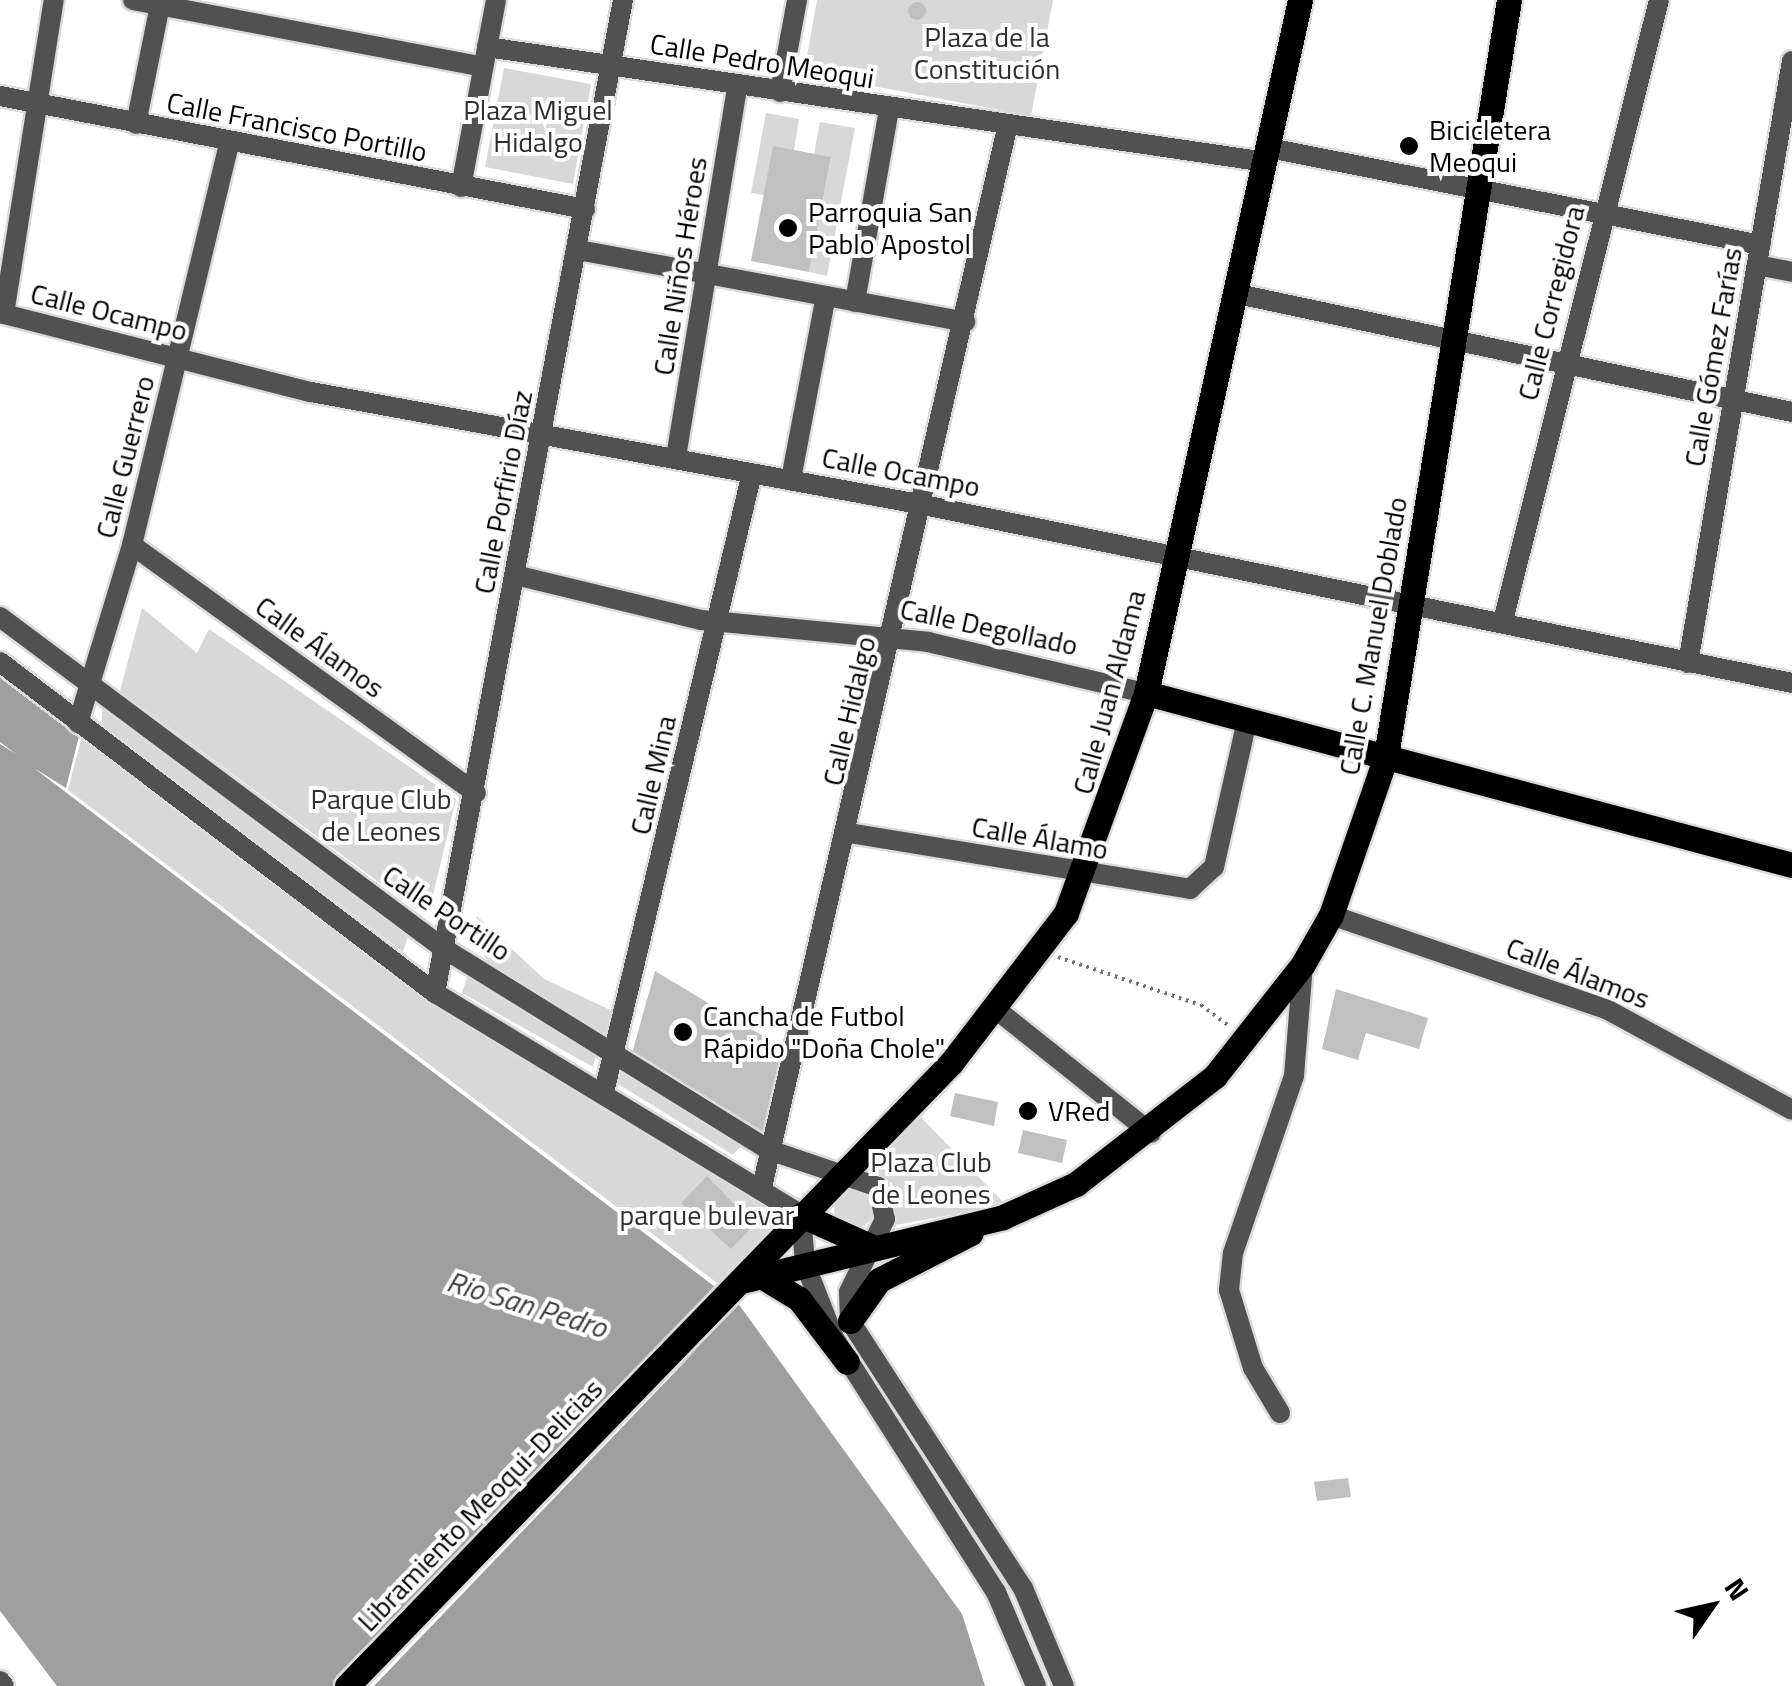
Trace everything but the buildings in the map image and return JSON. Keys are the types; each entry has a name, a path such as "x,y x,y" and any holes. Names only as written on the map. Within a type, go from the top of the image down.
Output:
{"main road":[{"name":"Calle Juan Aldama","path":"746,1281 801,1215 996,1010 1043,948 1085,874 1146,693 1300,0"},
{"name":"Calle C. Manuel Doblado","path":"746,1281 870,1246 1003,1217 1076,1184 1151,1133 1245,1042 1303,964 1331,915 1386,756 1509,0"},
{"name":"Calle Degollado","path":"1146,693 1792,864"},
{"path":"801,1215 870,1246"},
{"path":"850,1321 879,1280 1003,1217"},
{"path":"746,1281 799,1299 847,1362"},
{"name":"Libramiento Meoqui-Delicias","path":"347,1686 746,1281"}],"street":[{"path":"2,314 54,0"},
{"name":"Calle Pedro Meoqui","path":"133,0 485,57 610,64 1007,128 1267,155 1602,213 1759,255 1792,272"},
{"path":"462,187 496,0"},
{"name":"Calle Porfirio Díaz","path":"435,993 476,794 623,0"},
{"path":"780,92 797,0"},
{"name":"Calle Corregidora","path":"1503,621 1563,363 1659,0"},
{"path":"136,124 171,5"},
{"name":"Calle Gómez Farías","path":"1688,662 1792,61"},
{"name":"Calle Niños Héroes","path":"676,457 738,84"},
{"name":"Calle Francisco Portillo","path":"0,96 584,209"},
{"path":"855,302 889,110"},
{"name":"Calle Hidalgo","path":"762,1187 895,637 1007,128"},
{"name":"Calle Guerrero","path":"78,723 132,546 230,143"},
{"path":"578,250 965,322"},
{"path":"1233,293 1792,412"},
{"path":"792,479 826,296"},
{"name":"Calle Ocampo","path":"2,314 178,358 542,436 676,457 1174,554 1792,683"},
{"name":"Calle Mina","path":"604,1088 616,1054 752,472"},
{"name":"Calle Álamos","path":"132,546 476,794"},
{"name":"Calle Degollado","path":"515,576 718,622 895,637 1146,693"},
{"name":"Calle Portillo","path":"0,617 443,948 769,1150 840,1175 869,1180 883,1194 885,1220 870,1246"},
{"path":"0,662 435,993 604,1088 801,1215 805,1264 847,1362 996,1592 1036,1686"},
{"name":"Calle Álamo","path":"848,833 1190,889 1214,866 1247,720"},
{"name":"Calle Álamos","path":"1331,915 1608,1010 1792,1110"},
{"path":"1280,1413 1252,1368 1229,1290 1233,1252 1294,1076 1303,964"},
{"path":"996,1010 1151,1133"},
{"path":"870,1246 849,1292 850,1321 1023,1588 1064,1686"}],"path":[{"path":"1043,948 1116,983 1201,1005 1245,1042"}],"green space":[{"name":"Plaza de la Constitución","path":"817,0 1053,0 1031,116 804,73"},
{"name":"Plaza Miguel Hidalgo","path":"504,68 591,84 573,184 485,167"},
{"path":"766,113 799,119 794,150 764,195 751,193"},
{"path":"820,122 855,128 827,276 809,272 831,158 814,154"},
{"name":"Parque Club de Leones","path":"142,608 197,653 209,629 456,799 432,899 415,909 120,691"},
{"path":"102,709 409,934 403,952 102,725"},
{"name":"parque bulevar","path":"83,732 446,1004 768,1199 781,1221 725,1289 68,790"},
{"path":"477,916 544,979 619,1014 613,1040 491,967 473,937"},
{"path":"467,977 596,1055 593,1067 462,993"},
{"path":"620,1073 742,1145 733,1155 615,1082"},
{"name":"Plaza Club de Leones","path":"915,1111 1006,1205 896,1225 892,1183 857,1167"},
{"path":"854,1188 868,1194 874,1208 868,1222 854,1228 840,1222 834,1208 840,1194"}],"water":[{"name":"Rio San Pedro","path":"0,676 79,736 66,788 34,768 740,1306 962,1614 985,1686 374,1686 699,1347 355,1686 57,1686 0,1611 0,744 16,754 0,742"}],"place":[{"name":"Bicicletera Meoqui","path":"1409,146"},
{"name":"Parroquia San Pablo Apostol","path":"788,228"},
{"name":"Cancha de Futbol Rápido \"Doña Chole\"","path":"683,1032"},
{"name":"VRed","path":"1028,1111"}]}
